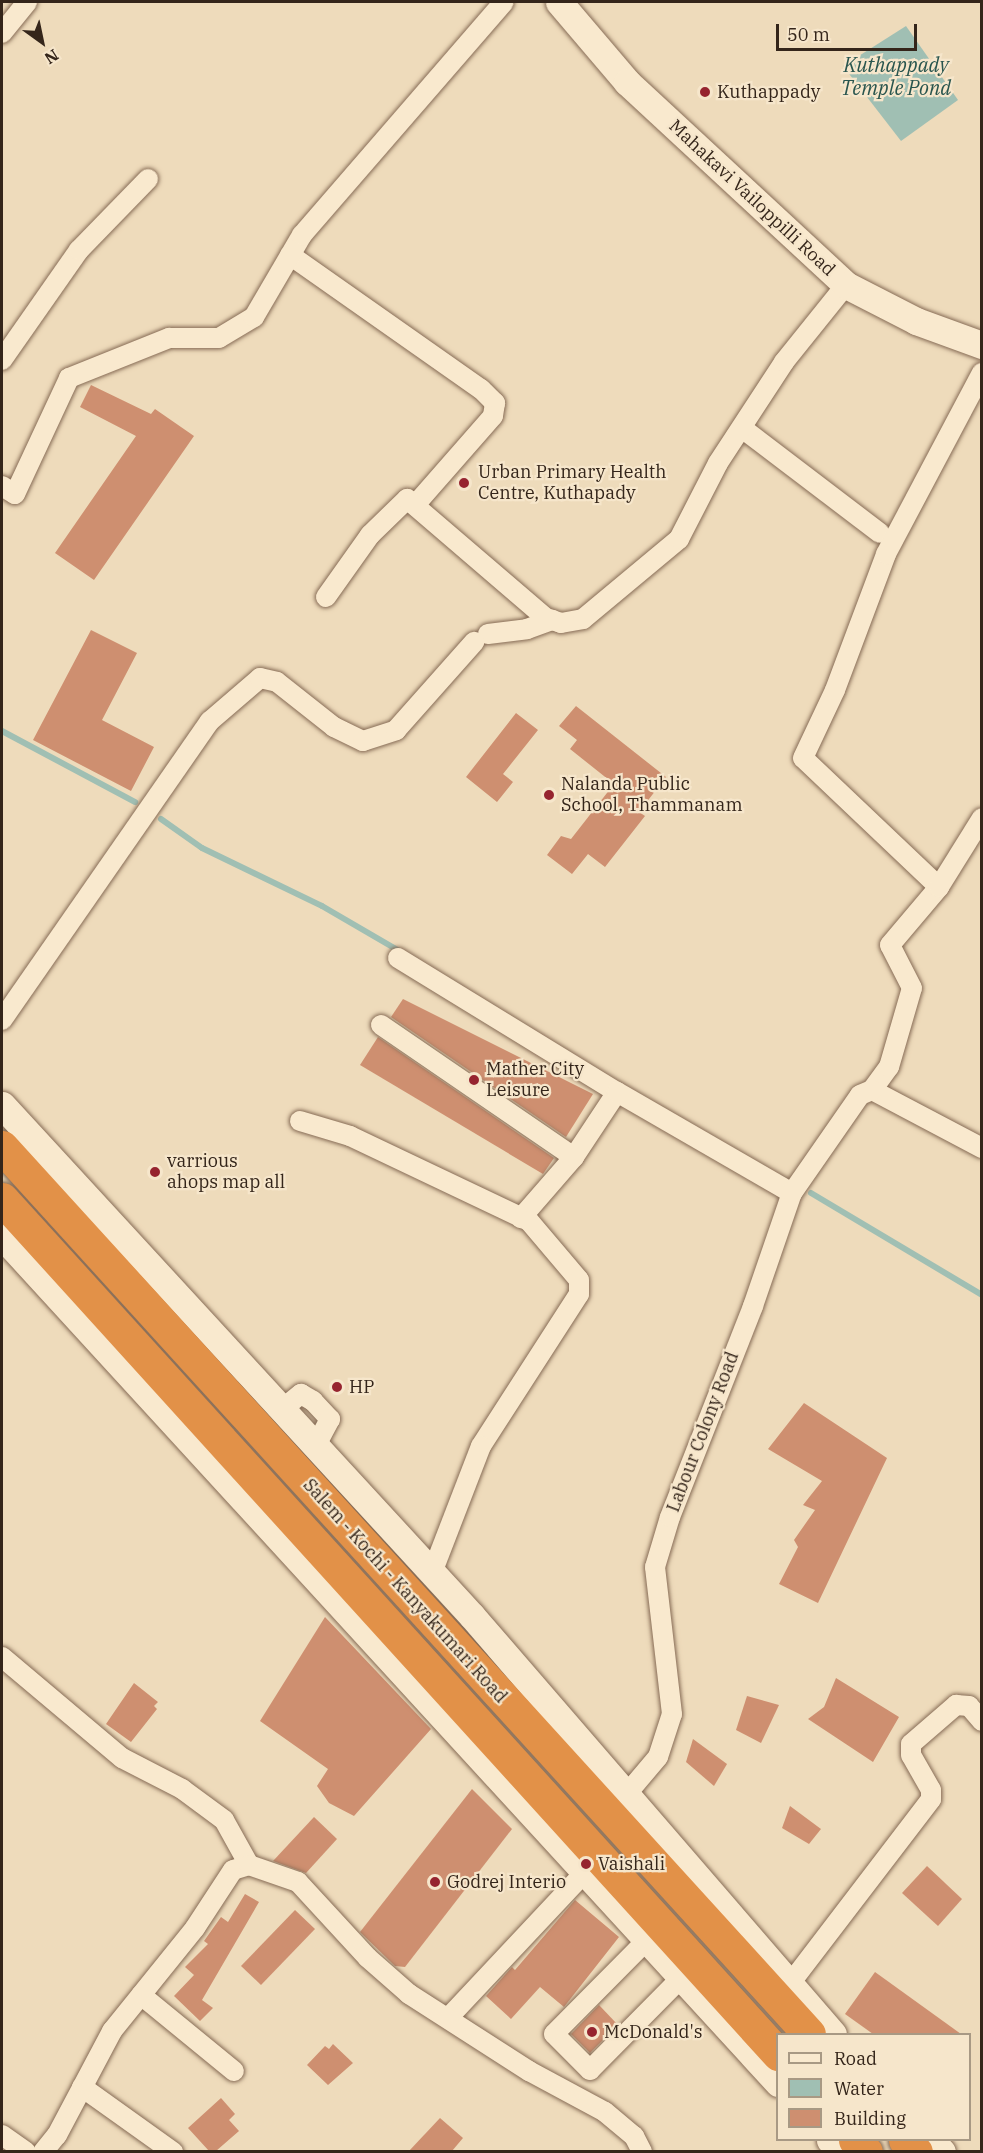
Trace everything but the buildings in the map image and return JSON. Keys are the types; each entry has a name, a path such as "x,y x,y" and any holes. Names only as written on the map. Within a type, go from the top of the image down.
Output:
{"highway":[{"name":"Salem - Kochi - Kanyakumari Road","path":"2,1147 284,1428 505,1700 808,2033"},
{"name":"Salem - Kochi - Kanyakumari Road","path":"2,1199 96,1321 478,1725 776,2053"},
{"path":"478,1725 505,1700"}],"street":[{"path":"2,33 27,2"},
{"path":"2,486 15,494 69,378 169,338 219,338 254,317 302,235 504,2"},
{"name":"Mahakavi Vailoppilli Road","path":"559,2 627,82 846,285 916,321 981,345"},
{"path":"2,360 80,250 148,179"},
{"path":"290,255 481,389 495,404 493,416 416,504"},
{"path":"326,597 370,535 407,499 416,504 552,620 561,623 583,619 669,550 692,519 718,463 784,362 846,285"},
{"path":"939,887 803,758 835,690 886,554 981,373"},
{"path":"742,428 880,533"},
{"path":"2,1020 210,721 260,678 277,682 334,727 363,741 396,730 481,638 527,629 552,620"},
{"path":"981,818 939,887 890,945 912,988 889,1067 872,1090 981,1148"},
{"path":"398,958 617,1092 792,1193"},
{"path":"381,1025 574,1157"},
{"name":"Labour Colony Road","path":"625,1796 658,1757 672,1714 655,1567 670,1517 753,1306 792,1193 860,1095 872,1090"},
{"path":"521,1218 574,1157 617,1092"},
{"path":"2,1105 284,1428 315,1447 432,1573 832,2033"},
{"path":"300,1121 350,1136 530,1221 565,1260 579,1280 579,1294 481,1446 432,1573"},
{"path":"2,1236 96,1321 585,1872 776,2082"},
{"path":"2,1658 122,1758 182,1789 224,1820 249,1865"},
{"path":"789,1985 932,1799 932,1791 911,1755 911,1744 956,1705 969,1706 981,1721"},
{"path":"43,2151 57,2135 112,2031 195,1928 233,1870 249,1865 298,1882 368,1958 408,1994 449,2017 529,2071 604,2112 634,2136 642,2151"},
{"path":"449,2017 585,1872"},
{"path":"647,1940 554,2034 590,2070 681,1978"},
{"path":"141,1995 234,2071"},
{"path":"82,2087 173,2151"},
{"path":"2,2135 26,2151"},
{"path":"836,2141 858,2149"}],"water":[{"name":"Kuthappady Temple Pond","path":"906,26 958,100 901,141 843,66"}],"waterway":[{"path":"2,731 135,802"},
{"path":"161,819 202,848 322,906 401,952"},
{"path":"811,1193 982,1295"}],"place":[{"name":"Kuthappady","path":"705,92"},
{"name":"Urban Primary Health Centre, Kuthapady","path":"464,483"},
{"name":"Nalanda Public School, Thammanam","path":"549,795"},
{"name":"Mather City Leisure","path":"474,1080"},
{"name":"varrious ahops map all","path":"155,1172"},
{"name":"HP","path":"337,1387"},
{"name":"Vaishali","path":"586,1864"},
{"name":"Godrej Interio","path":"435,1882"},
{"name":"McDonald's","path":"592,2032"}]}
